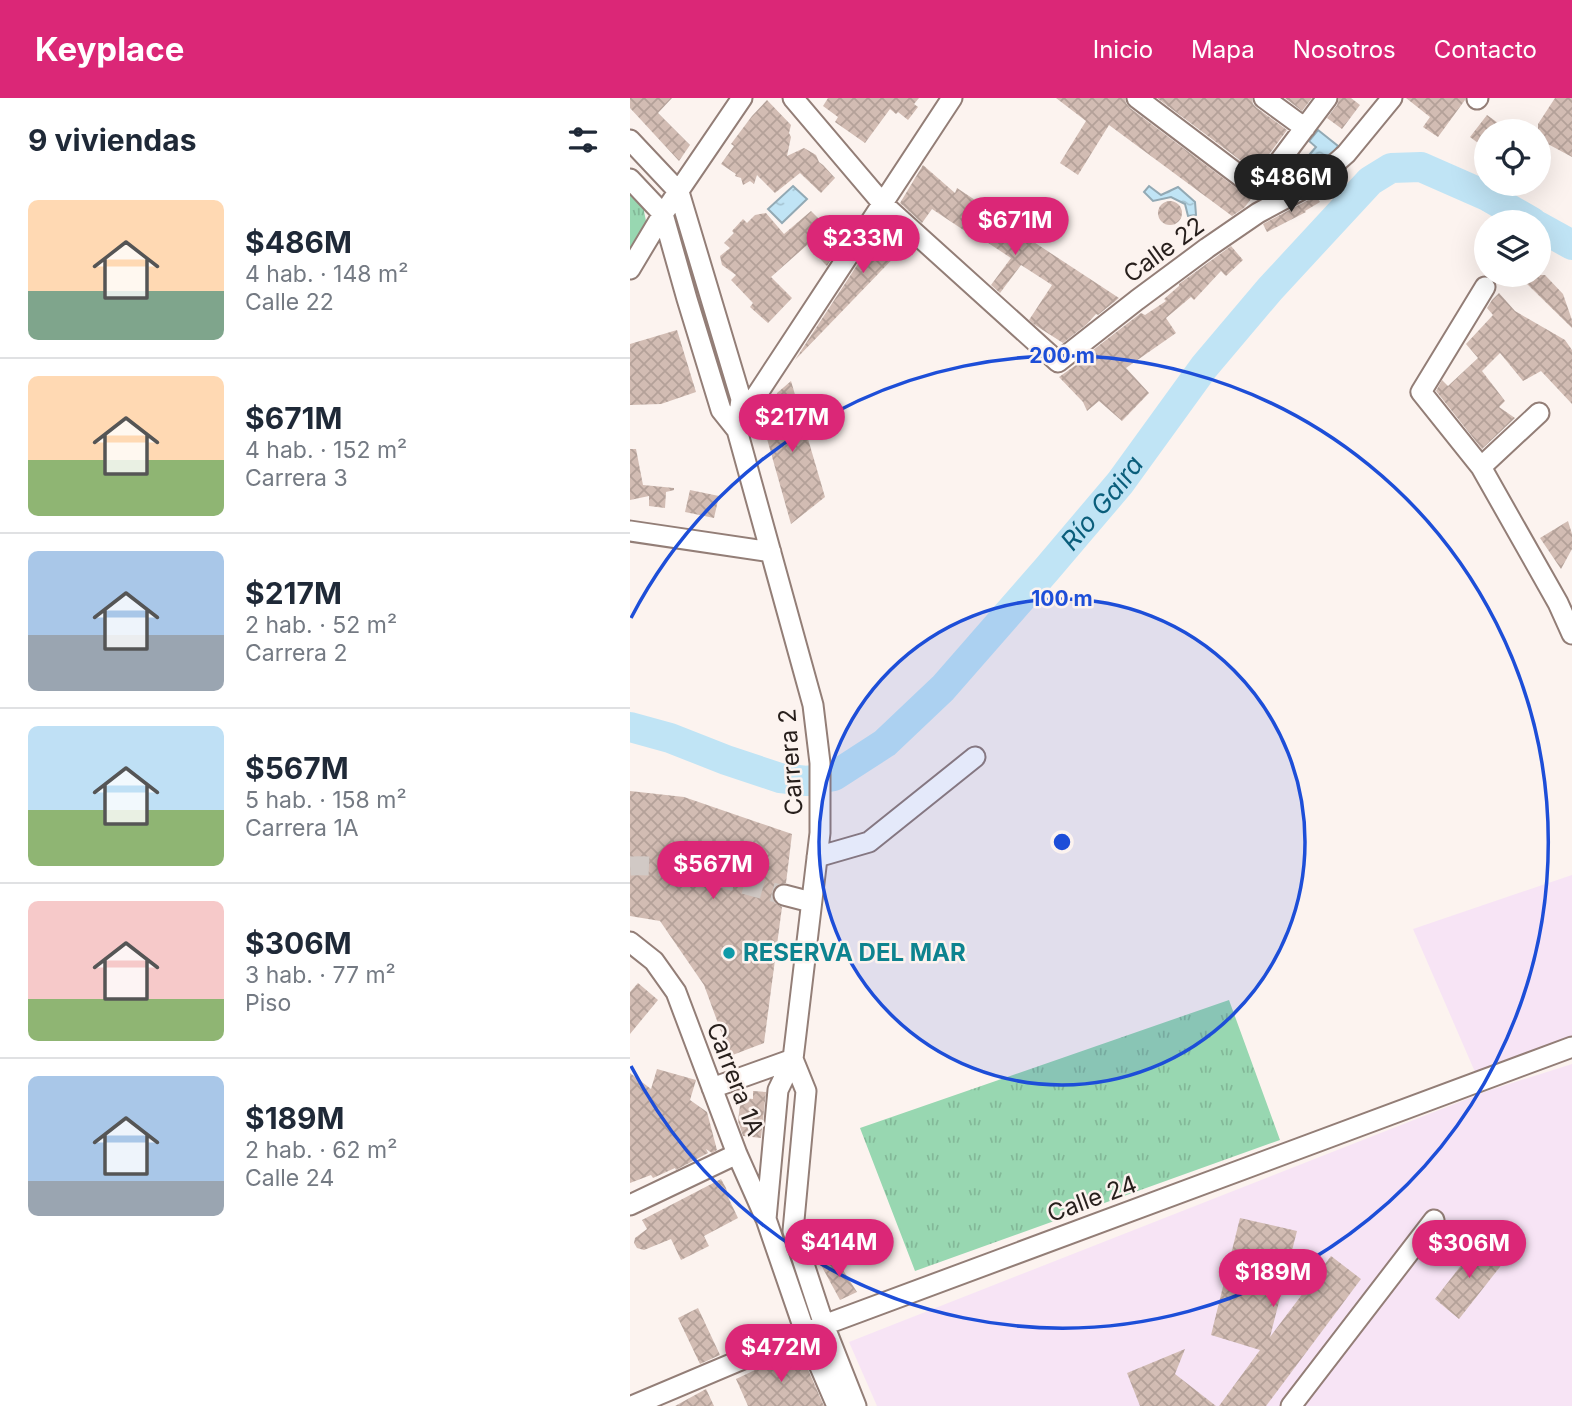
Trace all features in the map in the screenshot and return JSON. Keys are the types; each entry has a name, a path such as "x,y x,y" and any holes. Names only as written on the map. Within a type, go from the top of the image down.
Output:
{"street":[{"path":"630,268 663,214 742,98"},
{"path":"793,98 883,204"},
{"path":"737,430 756,396 952,98"},
{"path":"1137,98 1255,188 1261,186 1327,98"},
{"path":"1264,98 1305,128"},
{"name":"Calle 22","path":"883,204 1058,362 1207,248 1258,213 1312,184 1346,154 1392,98"},
{"name":"Carrera 2","path":"630,140 679,191 741,399 737,430 813,705 820,763 820,833 793,1059 778,1090 766,1219 805,1332 837,1406"},
{"name":"Carrera 2","path":"630,179 663,214 721,410 737,430"},
{"path":"1485,287 1421,392 1481,467 1558,603 1572,634"},
{"path":"1481,467 1539,413"},
{"path":"630,531 771,552"},
{"path":"817,857 869,842 975,757"},
{"path":"784,895 811,902"},
{"name":"Carrera 1A","path":"630,942 654,961 676,992 737,1154 766,1219"},
{"name":"Calle 24","path":"632,1406 805,1332 1572,1047"},
{"path":"712,1088 793,1059"},
{"name":"Carrera 2","path":"793,1059 806,1091 793,1231 824,1325 856,1406"},
{"path":"630,1205 737,1154"},
{"path":"766,1219 793,1231"},
{"path":"1291,1406 1434,1220"}],"shaded area":[{"path":"1572,875 1572,1037 1475,1072 1413,929"},
{"path":"1572,1064 1572,1406 877,1406 849,1342 1490,1090"}],"green space":[{"path":"630,193 643,206 647,226 630,252"},
{"path":"1229,1000 1280,1140 915,1271 860,1128"}],"water":[{"path":"1318,130 1338,146 1323,166 1310,154 1316,147 1309,141"},
{"path":"793,186 807,199 782,223 768,209"},
{"path":"1149,186 1161,195 1178,187 1195,202 1196,215 1188,216 1185,204 1171,197 1153,201 1144,192"}],"building":[{"path":"630,98 672,98 658,113 690,145 679,161 630,108"},
{"path":"828,98 919,98 914,104 918,107 908,120 890,109 865,143 835,122 838,117 823,106"},
{"path":"1056,98 1125,98 1130,108 1251,199 1232,216 1109,125 1078,175 1060,163 1086,121"},
{"path":"1157,98 1252,98 1257,108 1287,130 1256,172"},
{"path":"1285,98 1312,98 1302,111"},
{"path":"1339,98 1351,98 1360,105 1342,129 1327,118"},
{"path":"1406,98 1465,100 1438,137 1423,127 1430,117"},
{"path":"1555,98 1572,98 1572,157 1551,146 1551,119 1541,119"},
{"path":"767,100 791,125 787,156 804,148 816,155 819,162 835,178 821,193 800,173 775,193 757,175 754,184 750,181 743,185 741,178 721,164 734,146 731,144"},
{"path":"1297,158 1311,169 1275,190 1274,189"},
{"path":"923,165 955,193 957,188 987,208 985,210 1119,298 1063,343 1035,325 1029,320 1052,285 1021,265 1000,293 991,285 1011,258 932,209 922,223 900,203"},
{"path":"1316,196 1320,202 1267,232 1263,224"},
{"path":"1170,201 1181,208 1182,213 1175,224 1170,225 1159,218 1158,213 1165,202"},
{"path":"811,211 842,242 827,266 807,245 771,277 792,298 768,323 750,307 753,303 731,280 736,275 722,265 720,256 730,248 724,243 743,219 747,223 755,215 766,213 784,234"},
{"path":"884,224 908,243 795,360"},
{"path":"1231,246 1243,260 1226,276 1221,271 1194,300 1191,297 1166,318 1176,333 1126,368 1149,393 1122,421 1099,401 1087,411 1083,402 1059,377 1141,313 1145,315 1166,301 1164,299 1179,284"},
{"path":"1551,281 1563,294 1572,328 1530,287 1551,287"},
{"path":"1499,293 1515,311 1565,340 1572,350 1572,404 1541,371 1523,381 1500,353 1482,371 1505,401 1499,407 1515,418 1482,449 1436,391 1442,380 1448,386 1478,358 1466,344 1493,315 1487,308"},
{"path":"677,330 696,392 661,404 630,405 630,344"},
{"path":"791,381 825,497 791,524 760,414 775,402 777,393"},
{"path":"630,449 636,449 643,485 674,488 666,492 665,508 649,506 649,496 630,500"},
{"path":"690,490 719,496 714,518 685,512"},
{"path":"1568,521 1572,534 1572,549 1561,569 1540,538"},
{"name":"RESERVA DEL MAR","path":"630,791 684,797 792,834 786,883 776,886 772,893 775,903 782,907 764,1043 730,1056 704,985 660,921 630,916"},
{"path":"638,983 658,1000 630,1034 630,992"},
{"path":"657,1069 696,1080 690,1100 707,1112 717,1150 712,1153 706,1149 708,1153 676,1170 675,1168 653,1178 651,1175 630,1183 630,1073 651,1089"},
{"path":"753,1091 766,1092 761,1138 743,1136 738,1121 741,1098 753,1099"},
{"path":"721,1179 738,1218 704,1236 709,1246 681,1260 671,1239 644,1250 637,1248 635,1238 647,1229 642,1220"},
{"path":"1240,1218 1297,1231 1270,1337 1331,1256 1361,1279 1266,1406 1219,1406 1260,1350 1211,1335"},
{"path":"1474,1241 1497,1252 1493,1257 1503,1263 1459,1319 1435,1299 1466,1259"},
{"path":"836,1259 857,1292 840,1300 821,1265"},
{"path":"698,1308 720,1355 700,1364 678,1318"},
{"path":"799,1349 824,1406 748,1406 736,1379"},
{"path":"1185,1349 1175,1374 1216,1406 1140,1406 1127,1373"},
{"path":"706,1389 714,1406 675,1406"}],"waterway":[{"name":"Río Gaira","path":"630,727 670,738 780,778 807,781 834,776 885,743 943,688 1120,483 1204,367 1270,289 1370,181 1391,168 1421,167 1487,196 1511,210"},
{"name":"Río Gaira","path":"1551,233 1572,245"}],"tunnel":[{"path":"630,866 687,871 784,895"}],"place":[{"name":"RESERVA DEL MAR","path":"729,953"}]}
